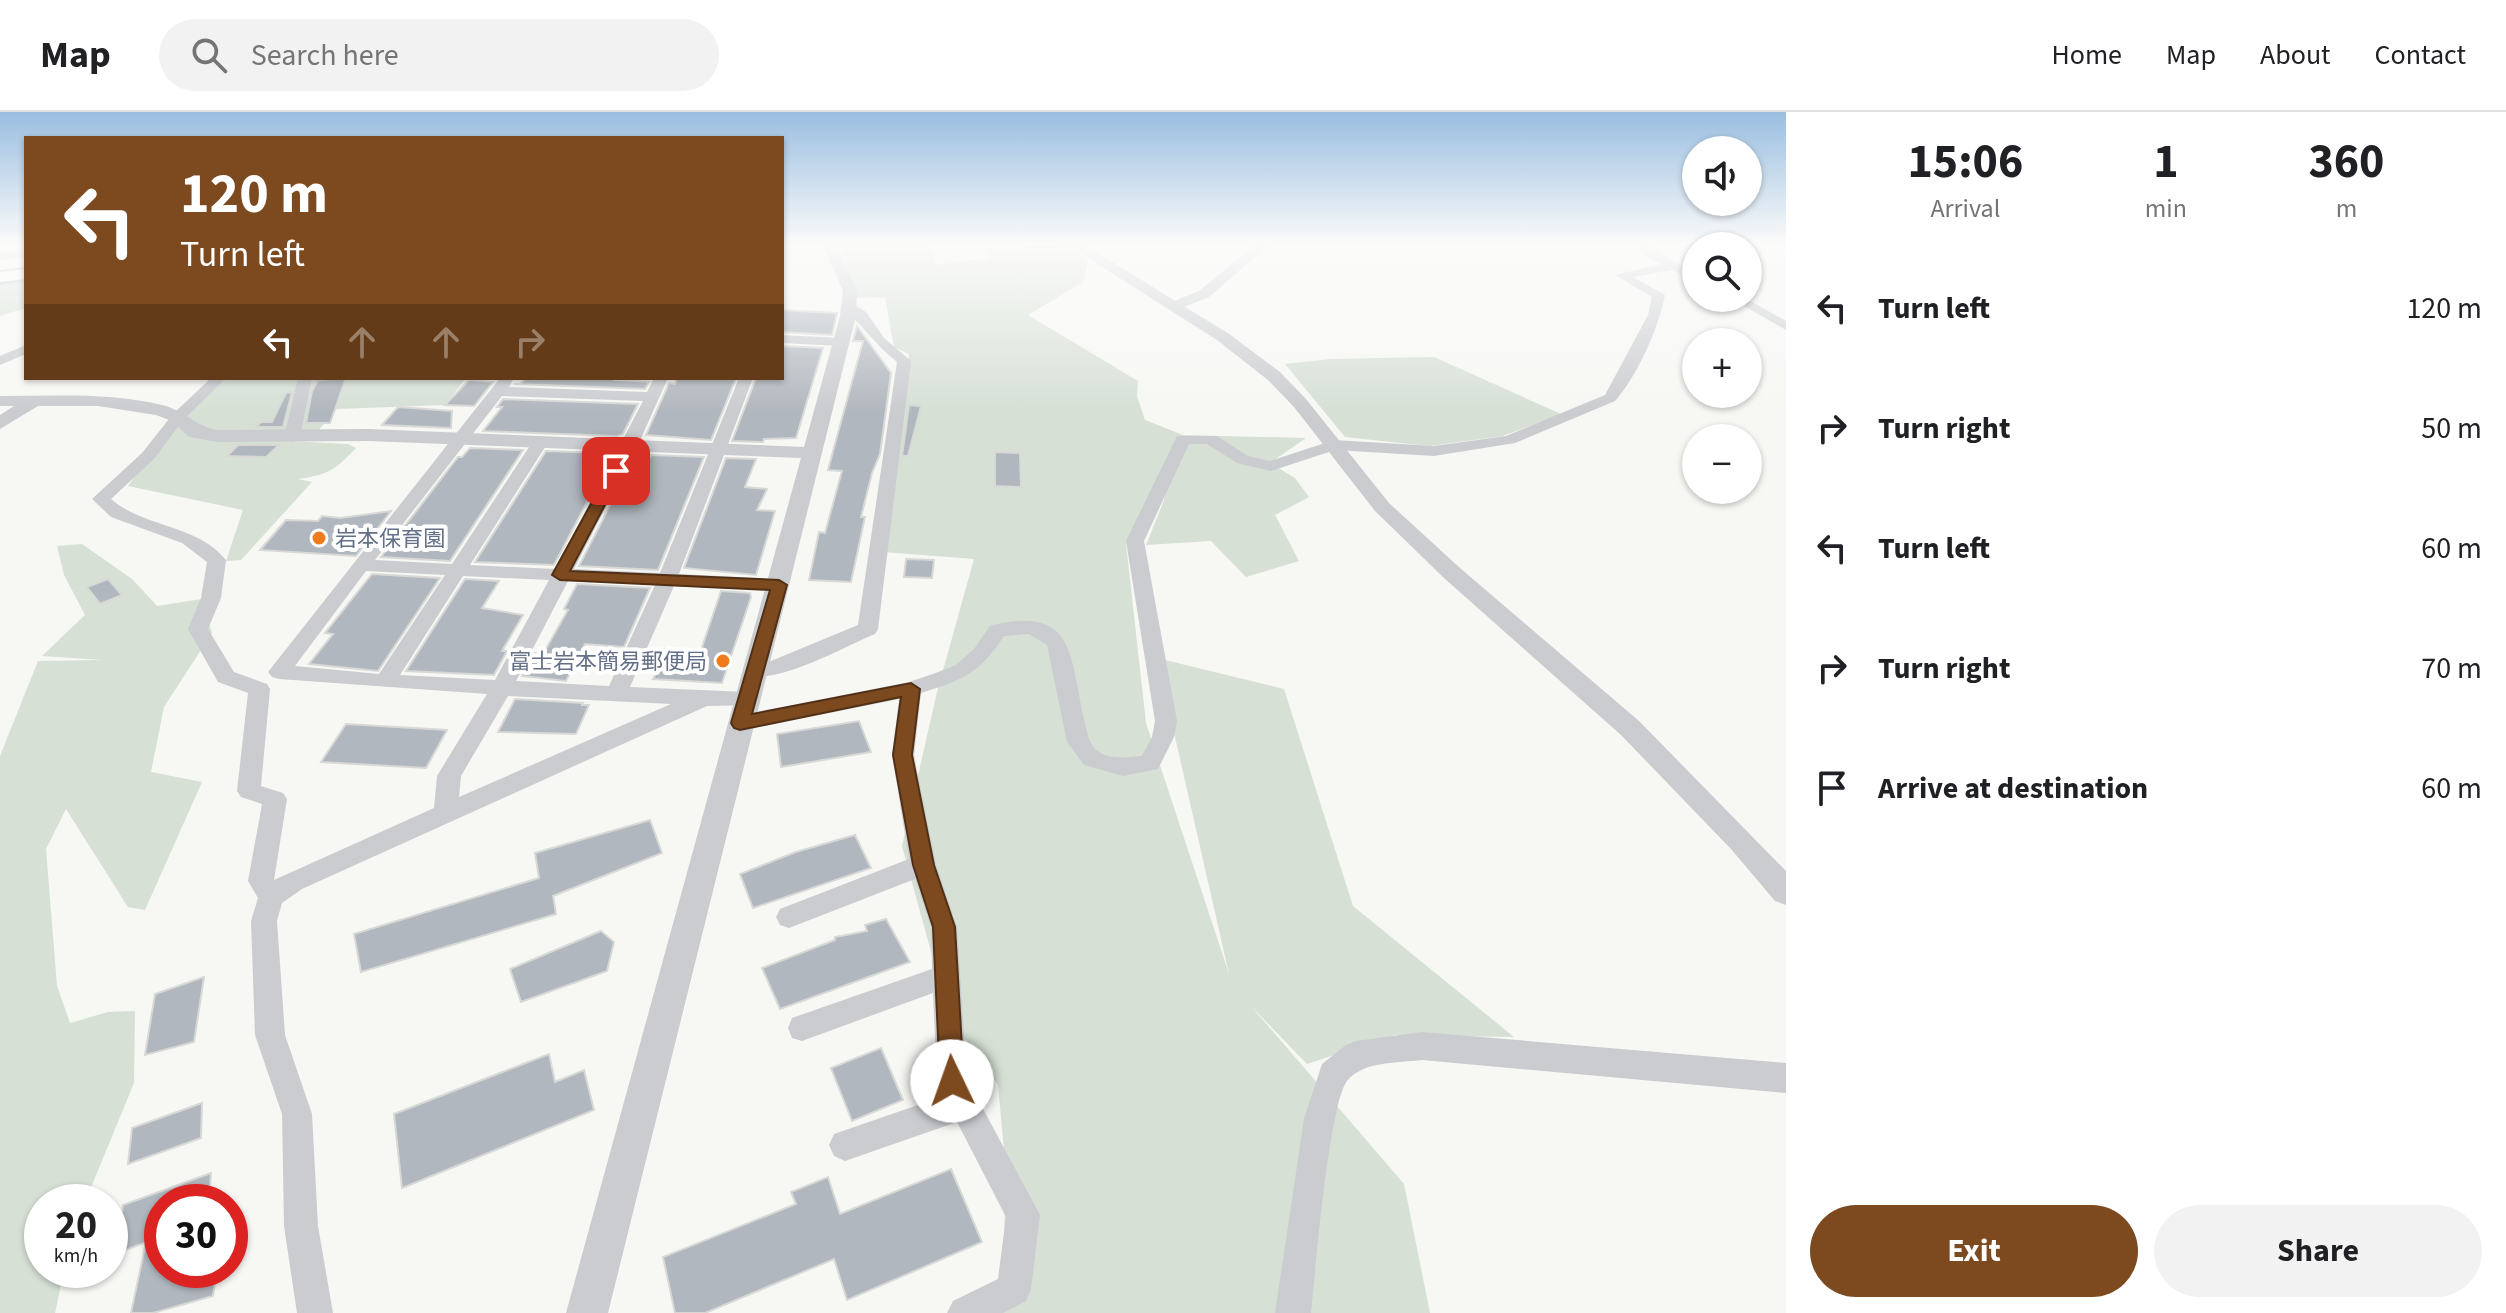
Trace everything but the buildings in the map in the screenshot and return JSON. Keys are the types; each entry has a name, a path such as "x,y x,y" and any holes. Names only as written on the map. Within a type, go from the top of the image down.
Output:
{"street":[{"path":"587,1313 779,585 850,300"},
{"path":"1164,300 1246,353 1274,376 1334,445 1382,507 1452,573 1630,728 1721,820 1786,892"},
{"path":"1174,306 1189,300"},
{"path":"652,397 502,384 279,672 385,682 706,697 744,712 911,689 963,670 981,654 997,631 1022,624 1045,631 1057,642 1078,742 1092,759 1123,767 1150,763 1163,737 1166,721 1135,541 1183,439 1211,439 1243,460 1271,466 1334,445 1434,451 1524,435 1610,398 1618,389 1655,315 1658,300"},
{"path":"756,670 774,668 868,629 904,361 879,341 861,315 850,306"},
{"path":"1761,312 1786,326"},
{"path":"784,339 840,342"},
{"path":"0,361 24,350"},
{"path":"217,380 178,417 148,456 101,499 117,513 188,539 217,560 211,598 198,629 226,677 259,689 249,791 275,799 261,881 271,897"},
{"path":"292,437 305,380"},
{"path":"446,811 449,776 502,687 630,445 660,380"},
{"path":"617,692 667,580 745,380"},
{"path":"0,401 98,401 160,410 178,417 196,433 218,436 461,437 811,453"},
{"path":"0,423 33,402"},
{"path":"385,682 541,441"},
{"path":"361,565 779,585"},
{"path":"911,689 903,755 923,865 944,927 952,1081 1023,1215 1014,1289 965,1313"},
{"path":"315,1313 301,1226 297,1114 270,1035 264,921 271,897 293,881 706,697"},
{"path":"789,917 923,865"},
{"path":"802,1028 947,976"},
{"path":"1293,1313 1319,1119 1333,1074 1356,1055 1422,1046 1786,1078"},
{"path":"845,1145 965,1104"}],"shaded area":[{"path":"0,300 24,300 24,309 0,316"},
{"path":"886,300 1053,300 1028,315 1138,381 1137,396 1145,420 1183,435 1306,438 1270,463 1295,478 1309,497 1275,515 1299,561 1246,577 1211,541 1146,545 1163,503 1180,443 1126,544 1146,723 1229,974 1170,715 1165,660 1284,689 1353,906 1514,1037 1395,1035 1307,1064 1251,1006 1404,1184 1430,1313 996,1313 1003,1269 1006,1172 998,1085 949,1017 902,846 937,692 974,559 883,552 909,354 894,347"},
{"path":"1434,357 1561,414 1503,436 1429,446 1345,437 1285,364 1330,359"},
{"path":"225,380 464,380 445,405 337,409 317,432 287,441 348,444 356,448 330,470 298,479 312,482 241,560 226,561 243,510 128,486 186,413"},
{"path":"82,544 132,579 157,606 202,599 212,633 164,707 151,772 202,782 145,910 128,907 66,809 46,849 57,986 70,1023 108,1012 135,1011 134,1083 92,1184 24,1184 24,1288 60,1288 55,1313 0,1313 0,756 38,661 103,660 42,656 85,615 64,575 57,546"}],"place":[{"name":"岩本保育園","path":"319,538"},
{"name":"富士岩本簡易郵便局","path":"723,661"}],"route":[{"path":"616,471 560,575 779,585 740,723 911,689 903,755 923,865 944,927 952,1081"}]}
